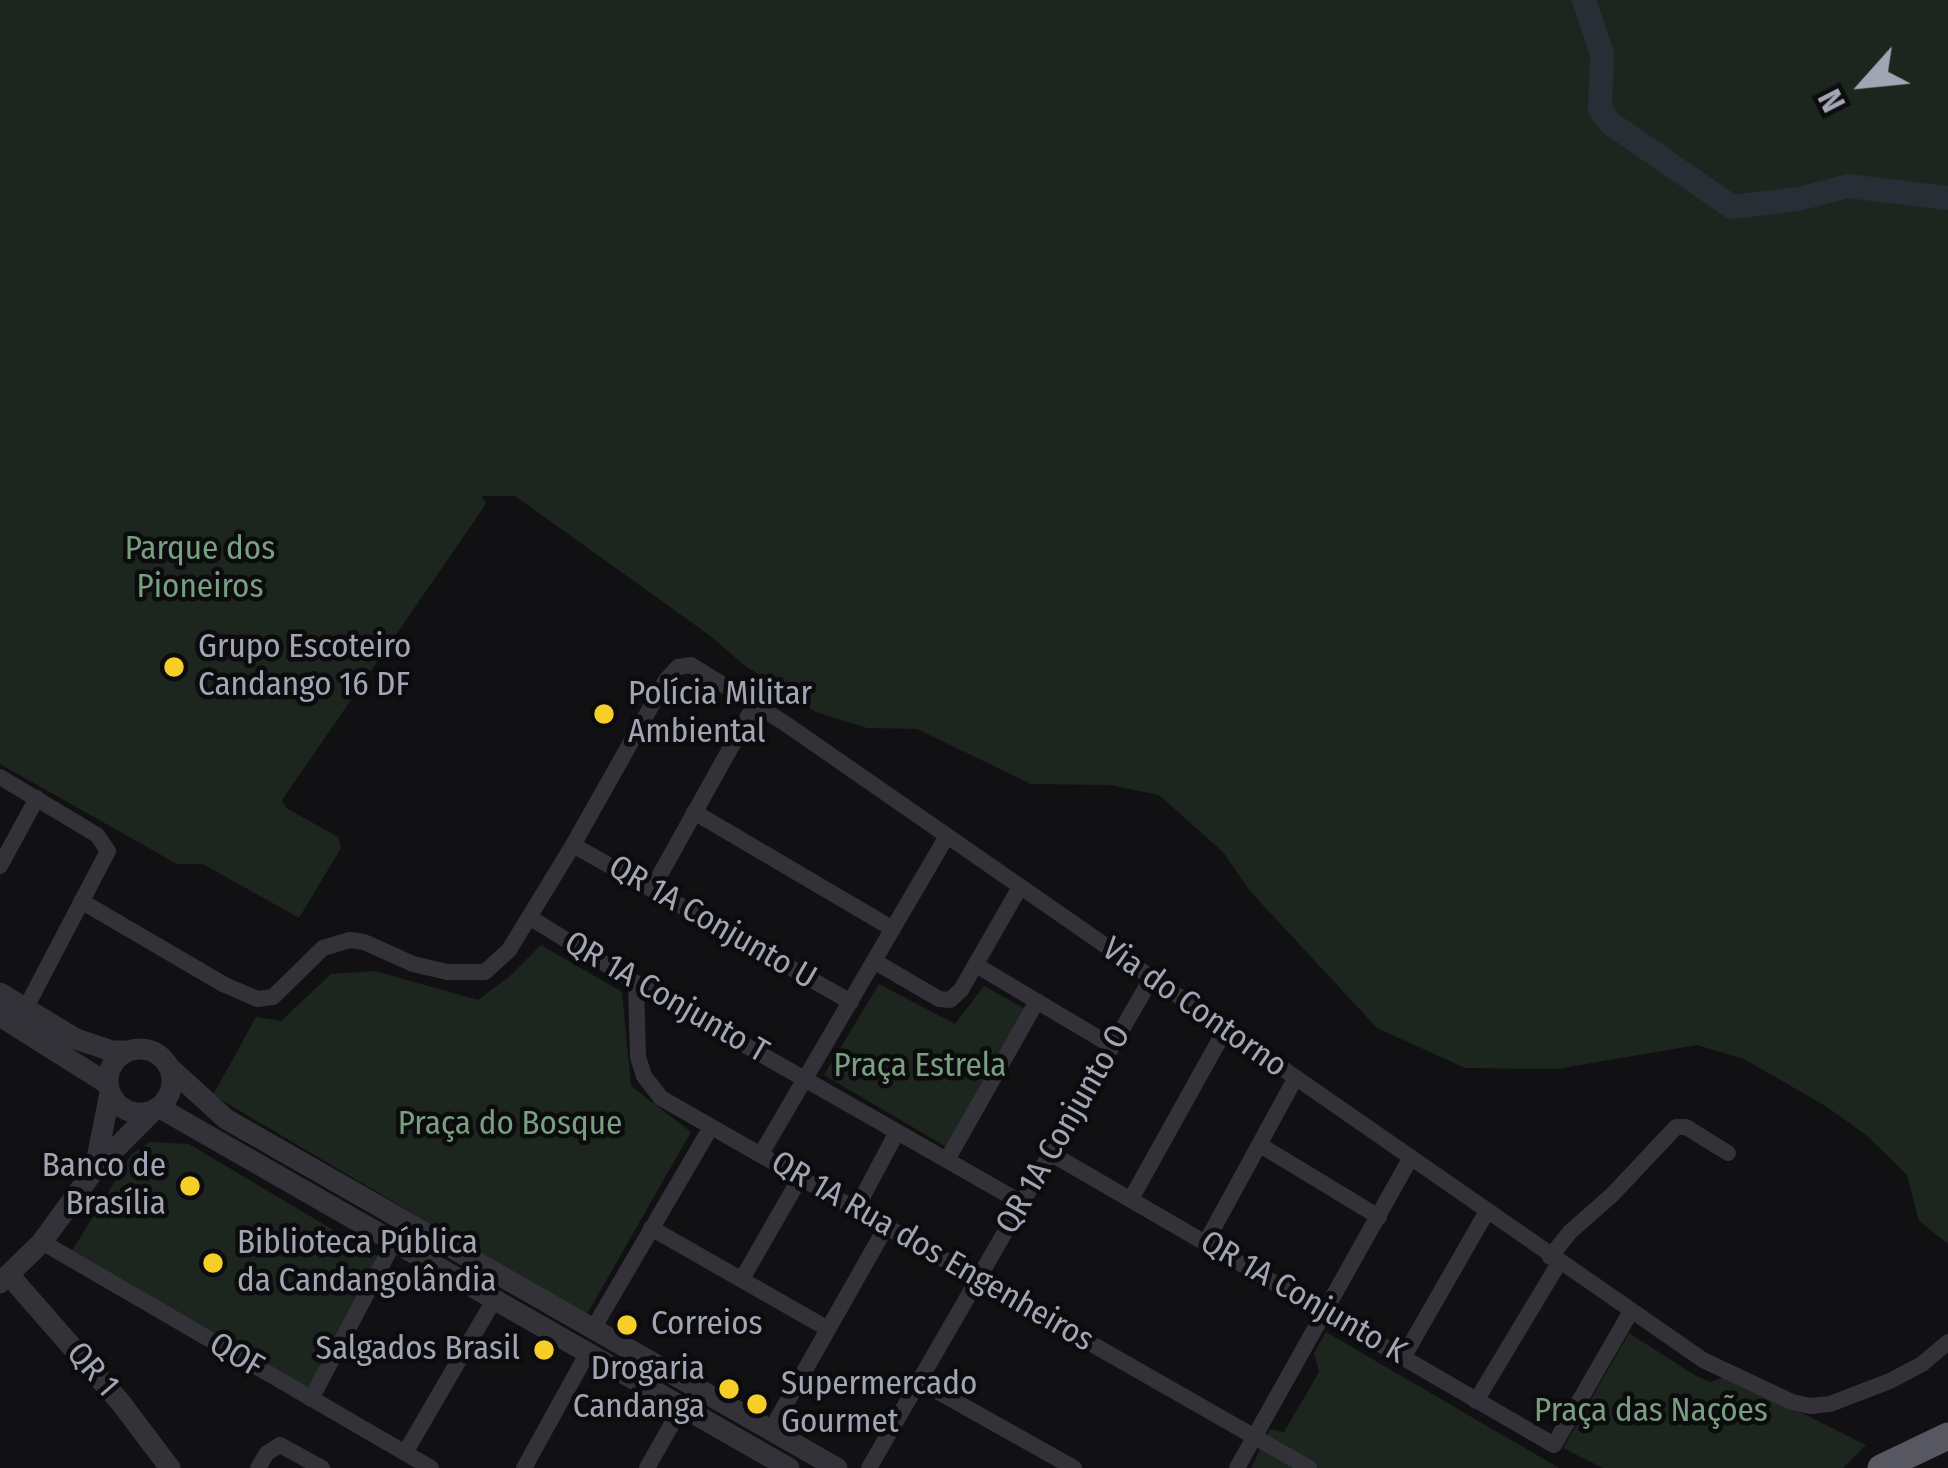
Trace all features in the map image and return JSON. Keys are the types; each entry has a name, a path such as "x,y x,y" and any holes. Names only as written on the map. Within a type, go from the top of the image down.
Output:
{"highway":[{"path":"1881,1468 1948,1436"}],"street":[{"name":"Via do Contorno","path":"573,845 666,680 685,664 707,672 947,836 1679,1346 1792,1402 1810,1406 1830,1404 1890,1381 1922,1364 1948,1342"},
{"path":"652,889 754,704"},
{"path":"0,777 98,835 108,857 14,1017"},
{"path":"0,866 38,798"},
{"path":"694,812 893,929"},
{"path":"760,1154 947,836"},
{"path":"81,901 257,999 273,997 310,958 334,942 364,942 413,964 476,975 496,965 508,950 573,845"},
{"name":"QR 1A Conjunto U","path":"573,845 850,1002"},
{"path":"874,962 946,1000 961,990 1020,887"},
{"name":"QR 1A Conjunto T","path":"529,917 1022,1203"},
{"path":"976,964 1112,1046"},
{"name":"QR 1A Conjunto O","path":"869,1468 1151,979"},
{"name":"QR 1A Rua dos Engenheiros","path":"636,983 638,1057 644,1076 661,1098 1309,1468"},
{"path":"0,993 14,1017 109,1088 126,1111 155,1110 593,1328 838,1468"},
{"path":"947,1160 1037,1001"},
{"path":"14,1017 112,1051 152,1051 226,1119 400,1232 494,1300 778,1465"},
{"path":"1131,1199 1226,1030"},
{"path":"94,1169 112,1065 128,1051"},
{"path":"4,1279 42,1242 94,1169 170,1096 170,1068"},
{"path":"1206,1242 1295,1079"},
{"path":"593,1328 711,1127"},
{"path":"1476,1401 1570,1232 1676,1127 1686,1127 1729,1153"},
{"path":"856,1209 898,1132"},
{"path":"1260,1145 1379,1216"},
{"name":"QR 1A Conjunto K","path":"1050,1153 1554,1445 1630,1313"},
{"path":"1237,1468 1410,1159"},
{"path":"742,1279 800,1178"},
{"path":"1404,1356 1486,1213"},
{"path":"771,1430 886,1227"},
{"path":"651,1228 828,1329"},
{"path":"311,1399 400,1232"},
{"name":"QOF","path":"42,1242 431,1468"},
{"name":"QR 1","path":"4,1279 121,1402 170,1468"},
{"path":"406,1453 494,1300"},
{"path":"524,1468 587,1354"},
{"path":"654,1393 666,1371"},
{"path":"919,1381 1074,1468"},
{"path":"647,1468 681,1408"},
{"path":"258,1468 272,1448 280,1445 322,1468"}],"green space":[{"name":"Parque dos Pioneiros","path":"0,0 1948,0 1948,1244 1919,1221 1907,1175 1865,1134 1744,1059 1697,1045 1557,1069 1465,1068 1377,1028 1250,891 1223,852 1159,795 1110,785 1031,784 917,729 867,728 816,712 744,665 515,496 482,496 486,504 282,800 286,808 338,837 341,848 299,918 203,864 177,864 0,764"},
{"name":"Praça do Bosque","path":"541,945 622,992 631,1086 691,1132 586,1316 213,1095 256,1017 281,1021 331,974 375,971 478,1000"},
{"name":"Praça Estrela","path":"879,984 955,1024 984,986 1025,1009 948,1148 824,1075"},
{"path":"149,1142 189,1144 387,1262 316,1397 67,1259 131,1155"},
{"name":"Praça das Nações","path":"1326,1332 1559,1468 1251,1468 1270,1429 1284,1432 1319,1372 1314,1353"},
{"name":"Praça das Nações","path":"1629,1333 1696,1376 1710,1382 1728,1376 1866,1445 1843,1468 1603,1468 1563,1448"}],"waterway":[{"path":"1584,0 1602,54 1600,109 1610,123 1732,207 1799,199 1848,186 1948,198"}],"place":[{"name":"Grupo Escoteiro Candango 16 DF","path":"174,667"},
{"name":"Polícia Militar Ambiental","path":"604,714"},
{"name":"Banco de Brasília","path":"190,1186"},
{"name":"Biblioteca Pública da Candangolândia","path":"213,1263"},
{"name":"Correios","path":"627,1325"},
{"name":"Salgados Brasil","path":"544,1350"},
{"name":"Drogaria Candanga","path":"729,1389"},
{"name":"Supermercado Gourmet","path":"757,1404"}]}
